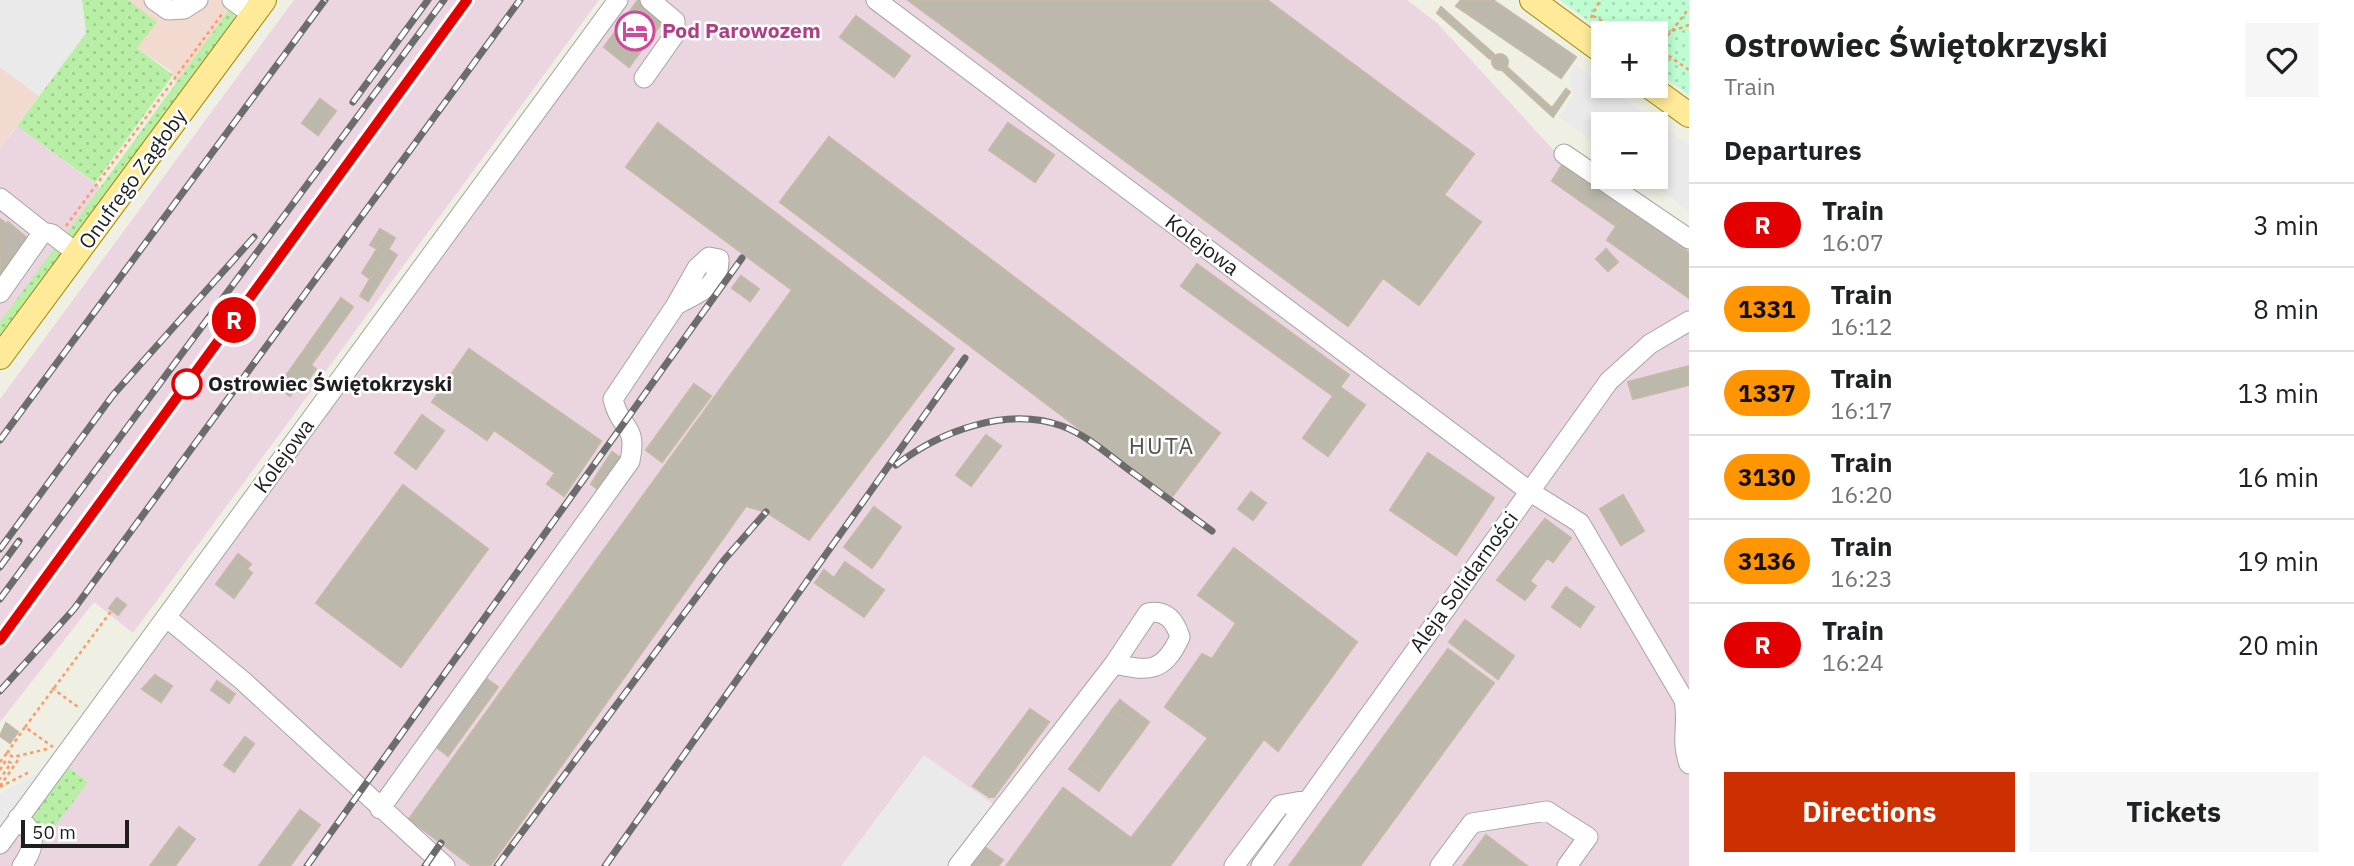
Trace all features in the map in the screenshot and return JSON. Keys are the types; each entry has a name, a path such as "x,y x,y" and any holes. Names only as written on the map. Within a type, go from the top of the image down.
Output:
{"main road":[{"path":"1532,0 1591,43"},
{"name":"Onufrego Zagłoby","path":"0,357 258,7"},
{"path":"1666,98 1689,115"}],"street":[{"path":"154,0 168,10 184,9 198,0"},
{"path":"232,0 258,7"},
{"name":"Kolejowa","path":"0,844 618,0"},
{"path":"644,78 675,34 675,21 650,0"},
{"name":"Kolejowa","path":"876,0 1529,491 1580,523 1677,688 1688,717 1683,747 1689,764"},
{"path":"1564,154 1689,239"},
{"path":"0,198 78,254"},
{"path":"0,293 50,235"},
{"path":"380,809 630,461 634,442 631,428 617,413 613,399 676,305"},
{"name":"Aleja Solidarności","path":"1261,866 1529,491 1626,363 1665,333 1689,321"},
{"path":"166,617 243,681 445,866"},
{"path":"958,866 1114,664"},
{"path":"1234,866 1280,805 1307,800"},
{"path":"1440,866 1472,823 1547,811 1588,837 1567,866"},
{"path":"18,818 29,827 33,836 31,851 22,866"}],"path":[{"path":"50,235 232,0"},
{"path":"1689,8 1656,47 1689,70"},
{"path":"1593,16 1602,21"},
{"path":"1672,31 1689,25"},
{"path":"0,762 112,610"},
{"path":"52,688 80,709"},
{"path":"7,753 13,757 20,756 52,746 25,727"},
{"path":"51,757 56,749"},
{"path":"0,786 20,756"},
{"path":"0,770 6,760 9,765 0,779"},
{"path":"0,786 35,769"}],"shaded area":[{"path":"0,0 82,0 86,33 39,96 0,67"},
{"path":"128,0 264,0 185,108 171,71 137,48"},
{"path":"294,0 599,0 133,633 94,602 0,722 0,399"},
{"path":"618,0 1407,0 1437,23 1558,155 1591,177 1591,189 1610,189 1689,241 1689,866 0,866 0,844"},
{"path":"1574,64 1591,76 1591,98 1622,98 1642,112 1591,112 1591,140 1559,117 1573,97 1570,75"},
{"path":"0,67 39,96 0,148"},
{"path":"17,126 117,200 0,357 0,148"},
{"path":"1668,130 1689,145 1689,211 1659,189 1668,189"},
{"path":"924,755 996,806 951,866 841,866"},
{"path":"40,772 0,827 0,794"}],"green space":[{"path":"82,0 128,0 157,22 137,48 173,75 95,183 17,126 86,33"},
{"path":"1560,0 1689,0 1689,95 1668,80 1668,21 1591,23"},
{"path":"229,10 234,13 234,20 75,237 65,236"},
{"path":"56,246 61,256 0,339 0,322"},
{"path":"68,767 88,782 41,845 40,831 32,814"}],"building":[{"name":"Pod Parowozem","path":"638,0 646,0 667,16 629,67 604,47"},
{"path":"908,0 1267,0 1474,154 1444,195 1481,222 1419,305 1383,278 1348,326"},
{"path":"1461,0 1493,0 1576,57 1561,78 1456,6"},
{"path":"1441,7 1494,54 1490,59 1437,13"},
{"path":"856,16 910,56 894,77 840,37"},
{"path":"1497,54 1503,54 1508,62 1506,68 1497,70 1492,65 1492,59"},
{"path":"1507,67 1552,108 1566,89 1570,92 1553,117 1503,71"},
{"path":"320,99 336,111 318,135 302,123"},
{"path":"658,123 954,349 809,540 766,512 746,506 490,866 472,866 409,819 792,290 626,167"},
{"path":"1008,123 1054,155 1035,182 989,150"},
{"path":"829,137 1220,433 1171,498 780,202"},
{"path":"1562,165 1591,185 1591,189 1597,189 1627,210 1616,226 1552,181"},
{"path":"1627,210 1689,253 1689,298 1607,240"},
{"path":"0,219 7,224 8,222 28,239 0,286"},
{"path":"380,229 387,233 377,249 370,245"},
{"path":"387,233 395,238 370,279 362,273"},
{"path":"388,249 397,255 385,274 376,269"},
{"path":"1606,249 1618,262 1608,271 1596,259"},
{"path":"1197,264 1349,375 1340,387 1365,405 1328,456 1303,438 1333,396 1181,286"},
{"path":"376,269 385,274 368,301 360,296"},
{"path":"741,276 759,289 750,301 732,288"},
{"path":"341,298 353,307 311,365 316,369 299,392 295,389 290,396 278,387"},
{"path":"469,349 601,441 564,496 547,484 555,473 494,430 487,440 432,402"},
{"path":"1689,366 1689,385 1633,399 1628,382"},
{"path":"694,384 711,396 662,462 646,450"},
{"path":"422,415 444,431 416,469 395,453"},
{"path":"986,435 1001,446 971,486 956,475"},
{"path":"612,452 621,458 600,491 591,484"},
{"path":"1428,453 1494,498 1456,555 1390,510"},
{"path":"403,485 488,549 401,667 316,603"},
{"path":"1251,492 1266,503 1253,520 1238,509"},
{"path":"1623,495 1644,531 1621,545 1600,509"},
{"path":"874,507 901,527 872,568 844,547"},
{"path":"1545,519 1571,538 1553,562 1547,558 1530,581 1536,586 1525,600 1497,580"},
{"path":"1234,548 1357,642 1278,751 1264,739 1170,866 1006,866 1063,788 1131,838 1208,738 1165,707 1202,654 1212,659 1236,623 1198,595"},
{"path":"238,554 251,564 247,569 252,573 234,598 216,584"},
{"path":"845,562 884,590 864,617 815,583 824,570 834,578"},
{"path":"1566,587 1594,607 1580,627 1552,607"},
{"path":"117,598 126,605 118,615 109,608"},
{"path":"1465,620 1514,656 1498,679 1449,642"},
{"path":"1448,649 1494,683 1360,866 1289,866"},
{"path":"155,675 172,686 161,702 142,689"},
{"path":"484,677 498,687 448,756 434,745"},
{"path":"217,681 235,694 229,703 211,690"},
{"path":"1120,700 1149,722 1142,732 1112,710"},
{"path":"1030,709 1049,722 994,797 989,797 973,786"},
{"path":"1112,710 1142,732 1105,782 1076,760"},
{"path":"6,723 18,732 10,743 0,736"},
{"path":"245,737 254,744 234,772 224,765"},
{"path":"1076,760 1105,782 1099,791 1069,769"},
{"path":"300,810 320,825 290,866 259,866"},
{"path":"179,827 195,839 175,866 150,866"},
{"path":"1486,835 1527,866 1463,866"},
{"path":"979,843 1003,860 998,866 962,866"}],"railway":[{"path":"0,440 325,0"},
{"path":"353,102 428,0"},
{"path":"0,599 444,0"},
{"path":"0,640 467,0"},
{"path":"0,691 74,609 520,0"},
{"path":"0,549 113,395 254,237"},
{"path":"307,866 742,258"},
{"path":"605,866 965,358"},
{"path":"896,465 933,442 975,425 1019,419 1041,421 1062,426 1087,439 1212,531"},
{"path":"497,866 724,560 766,512"},
{"path":"0,567 19,541"},
{"path":"425,866 441,843"}],"train":[{"name":"R","path":"0,640 467,0"}],"place":[{"name":"Pod Parowozem","path":"635,31"},
{"name":"Ostrowiec Świętokrzyski","path":"187,384"}],"district":[{"name":"HUTA","path":"1162,446"}]}
